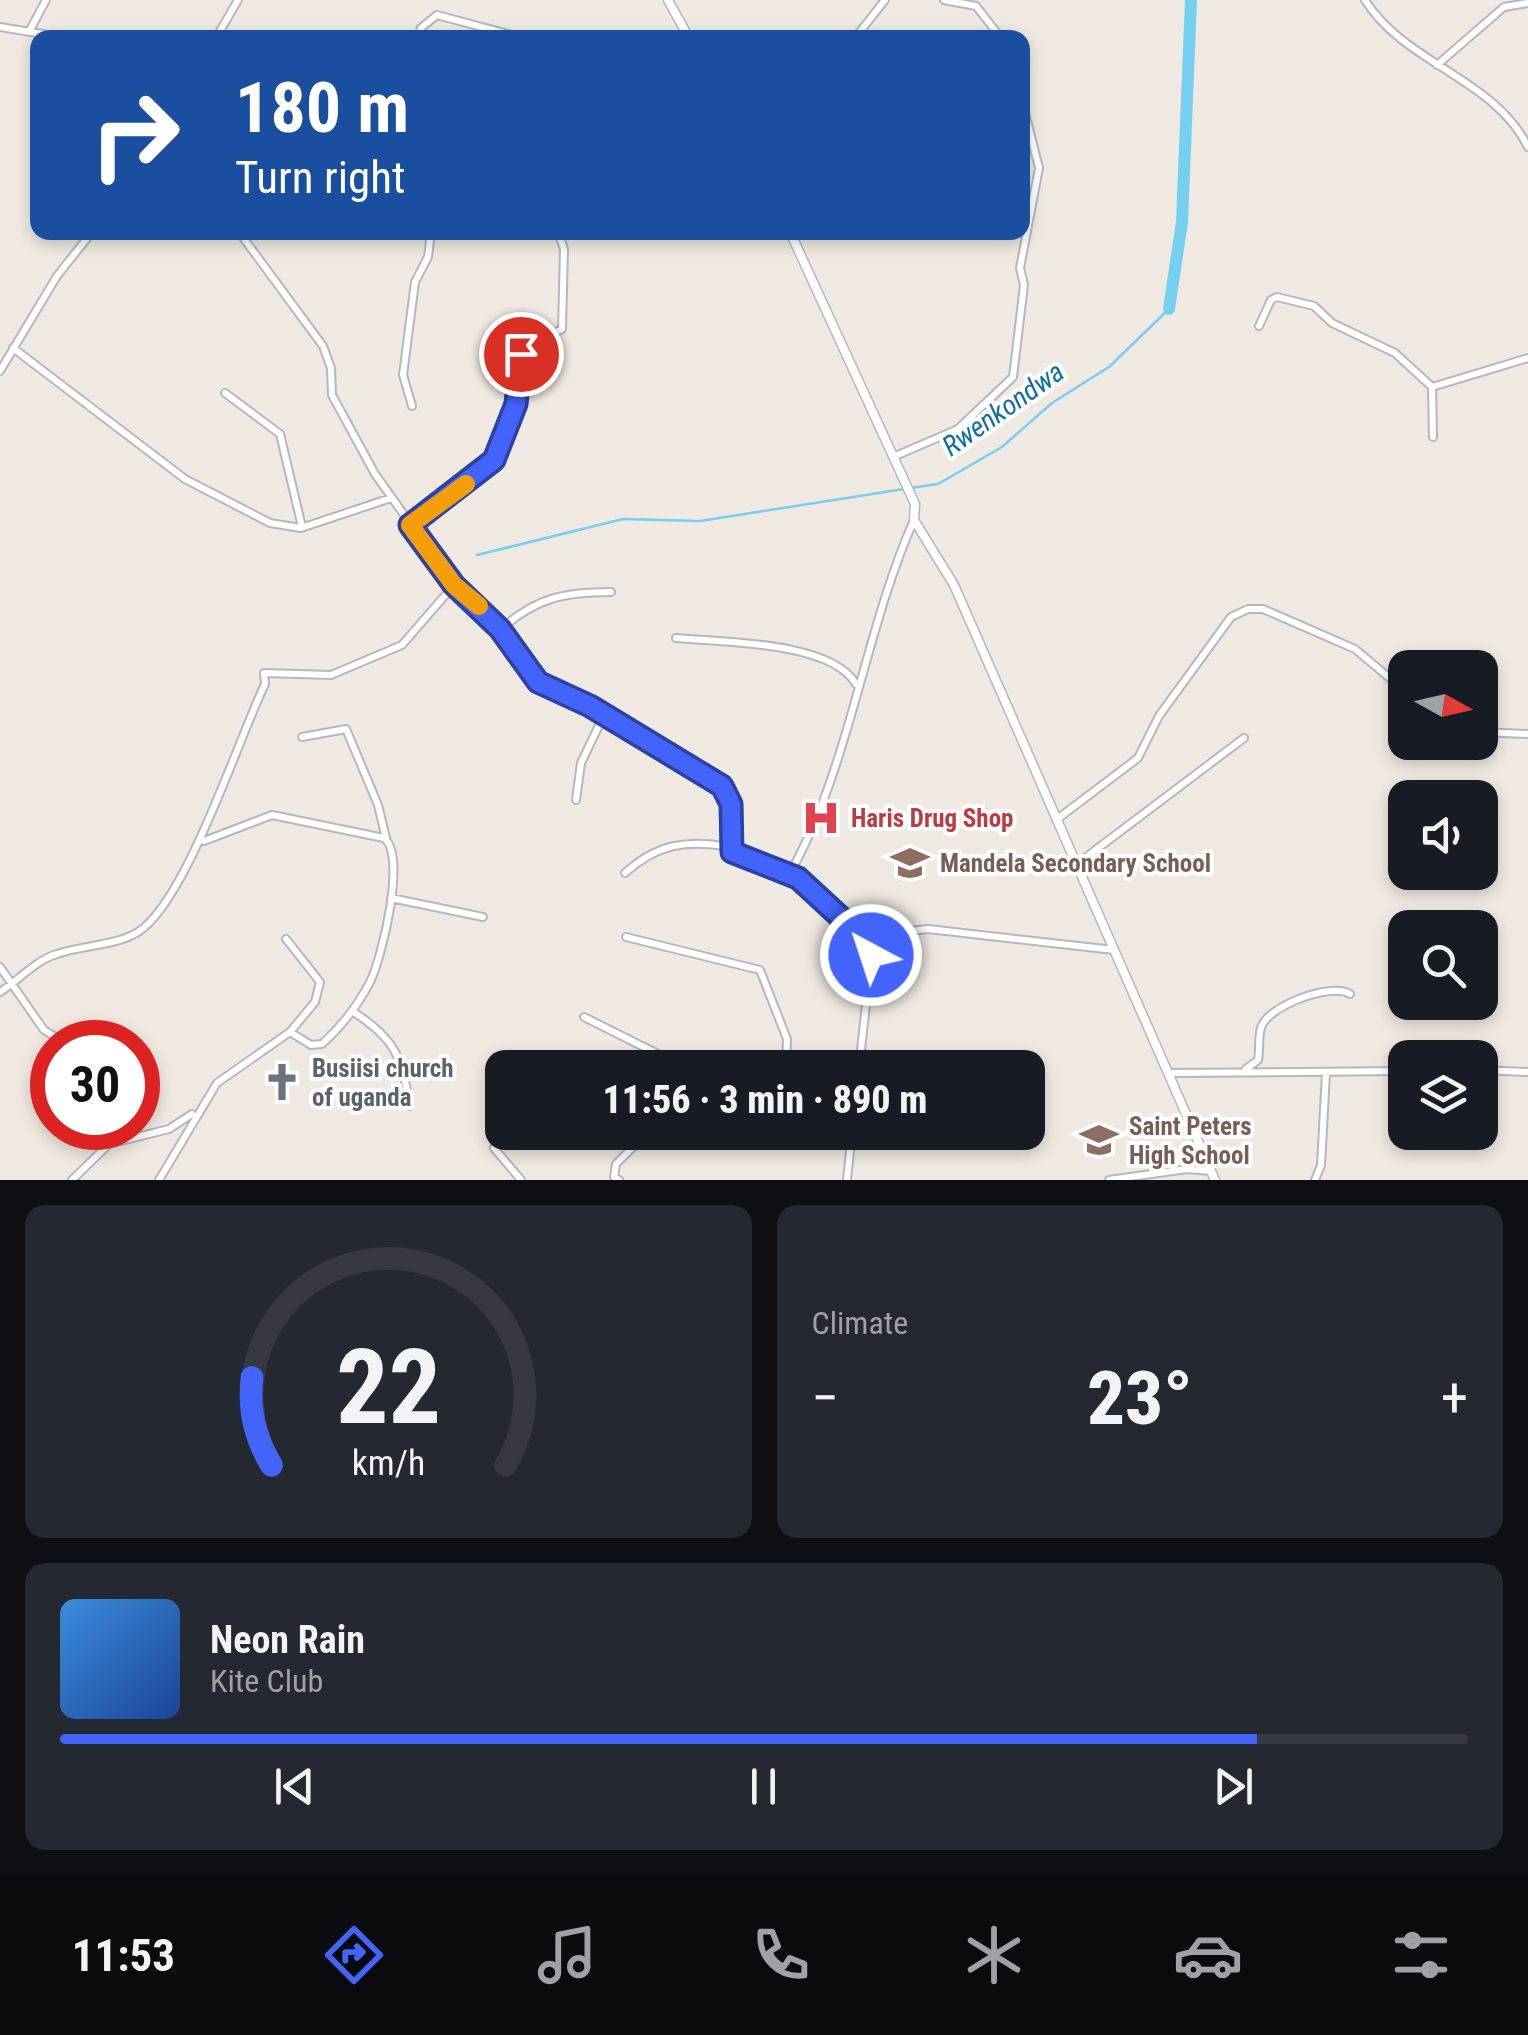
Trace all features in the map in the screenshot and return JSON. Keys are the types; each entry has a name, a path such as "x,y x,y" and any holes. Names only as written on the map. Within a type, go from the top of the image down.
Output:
{"street":[{"path":"0,18 4,27 30,30 46,0"},
{"path":"221,30 238,0"},
{"path":"668,0 685,30"},
{"path":"862,30 886,0"},
{"path":"944,0 952,5 976,6 995,30"},
{"path":"1365,0 1385,24 1437,65 1506,111 1528,147"},
{"path":"1437,65 1504,7 1528,4"},
{"path":"420,30 437,15 493,30"},
{"path":"1030,133 1039,168 1030,215"},
{"path":"0,371 63,267 85,240"},
{"path":"245,240 323,346 331,368 332,394 391,498 454,585 500,629 538,682 604,715 722,786 731,804 728,846"},
{"path":"412,406 403,375 415,282 428,257 430,240"},
{"path":"410,525 494,460 516,404 522,349 562,328 564,249 561,240"},
{"path":"790,875 844,742 857,685 914,520 915,504 794,240"},
{"path":"893,457 958,429 1013,378 1025,240"},
{"path":"1259,326 1274,298 1311,304 1326,320 1395,353 1432,388 1433,437"},
{"path":"12,348 185,479 270,523 302,527 391,498"},
{"path":"1432,388 1528,358"},
{"path":"225,393 280,434 302,527"},
{"path":"914,520 954,585 1213,1176"},
{"path":"203,842 217,791 265,684 264,674 331,675 391,650 402,644 454,585"},
{"path":"500,629 540,600 574,592 611,592"},
{"path":"1056,820 1138,758 1158,716 1231,617 1248,609 1263,609 1355,649 1388,677"},
{"path":"676,638 781,648 838,667 850,673 857,685"},
{"path":"576,800 581,763 604,715"},
{"path":"290,1032 319,1046 352,1012 376,968 391,898 392,849 346,729 302,737"},
{"path":"1498,733 1528,734"},
{"path":"1077,864 1244,738"},
{"path":"0,992 54,954 142,929 166,902 188,858 203,842 272,815 386,839"},
{"path":"625,873 651,853 676,844 697,841 728,846 735,854 790,875 872,950"},
{"path":"391,898 484,917"},
{"path":"872,950 901,932 928,930 1117,951"},
{"path":"626,937 760,970 787,1038 787,1050"},
{"path":"159,1180 198,1110 226,1075 290,1032 315,1002 320,982 315,971 286,939"},
{"path":"861,1050 872,950"},
{"path":"0,967 37,1020"},
{"path":"1240,1072 1257,1063 1266,1018 1314,992 1337,989 1350,994"},
{"path":"352,1012 380,1029 394,1048 410,1106"},
{"path":"584,1017 650,1050"},
{"path":"1171,1074 1388,1071"},
{"path":"1498,1071 1528,1072"},
{"path":"1315,1180 1321,1165 1326,1073"},
{"path":"160,1131 198,1110"},
{"path":"72,1180 104,1150"},
{"path":"496,1150 521,1180"},
{"path":"619,1180 614,1177 616,1164 630,1150"},
{"path":"846,1180 850,1150"},
{"path":"1109,1180 1187,1168 1213,1176"}],"waterway":[{"name":"Rwenkondwa","path":"1169,309 1182,222 1191,0"},
{"name":"Rwenkondwa","path":"911,488 938,484 1002,447 1052,403 1109,367 1169,309"},
{"name":"Rwenkondwa","path":"477,555 623,519 700,521 904,489"}],"slow traffic":[{"path":"466,484 410,525 454,585 479,606"}],"place":[{"name":"Haris Drug Shop","path":"821,818"},
{"name":"Mandela Secondary School","path":"910,863"},
{"name":"Busiisi church of uganda","path":"282,1082"},
{"name":"Saint Peters High School","path":"1099,1140"}],"route":[{"path":"521,354 516,404 494,460 410,525 454,585 490,616 544,688 590,706 722,786 731,804 728,846 732,852 798,878 863,938 872,950 871,955"}]}
